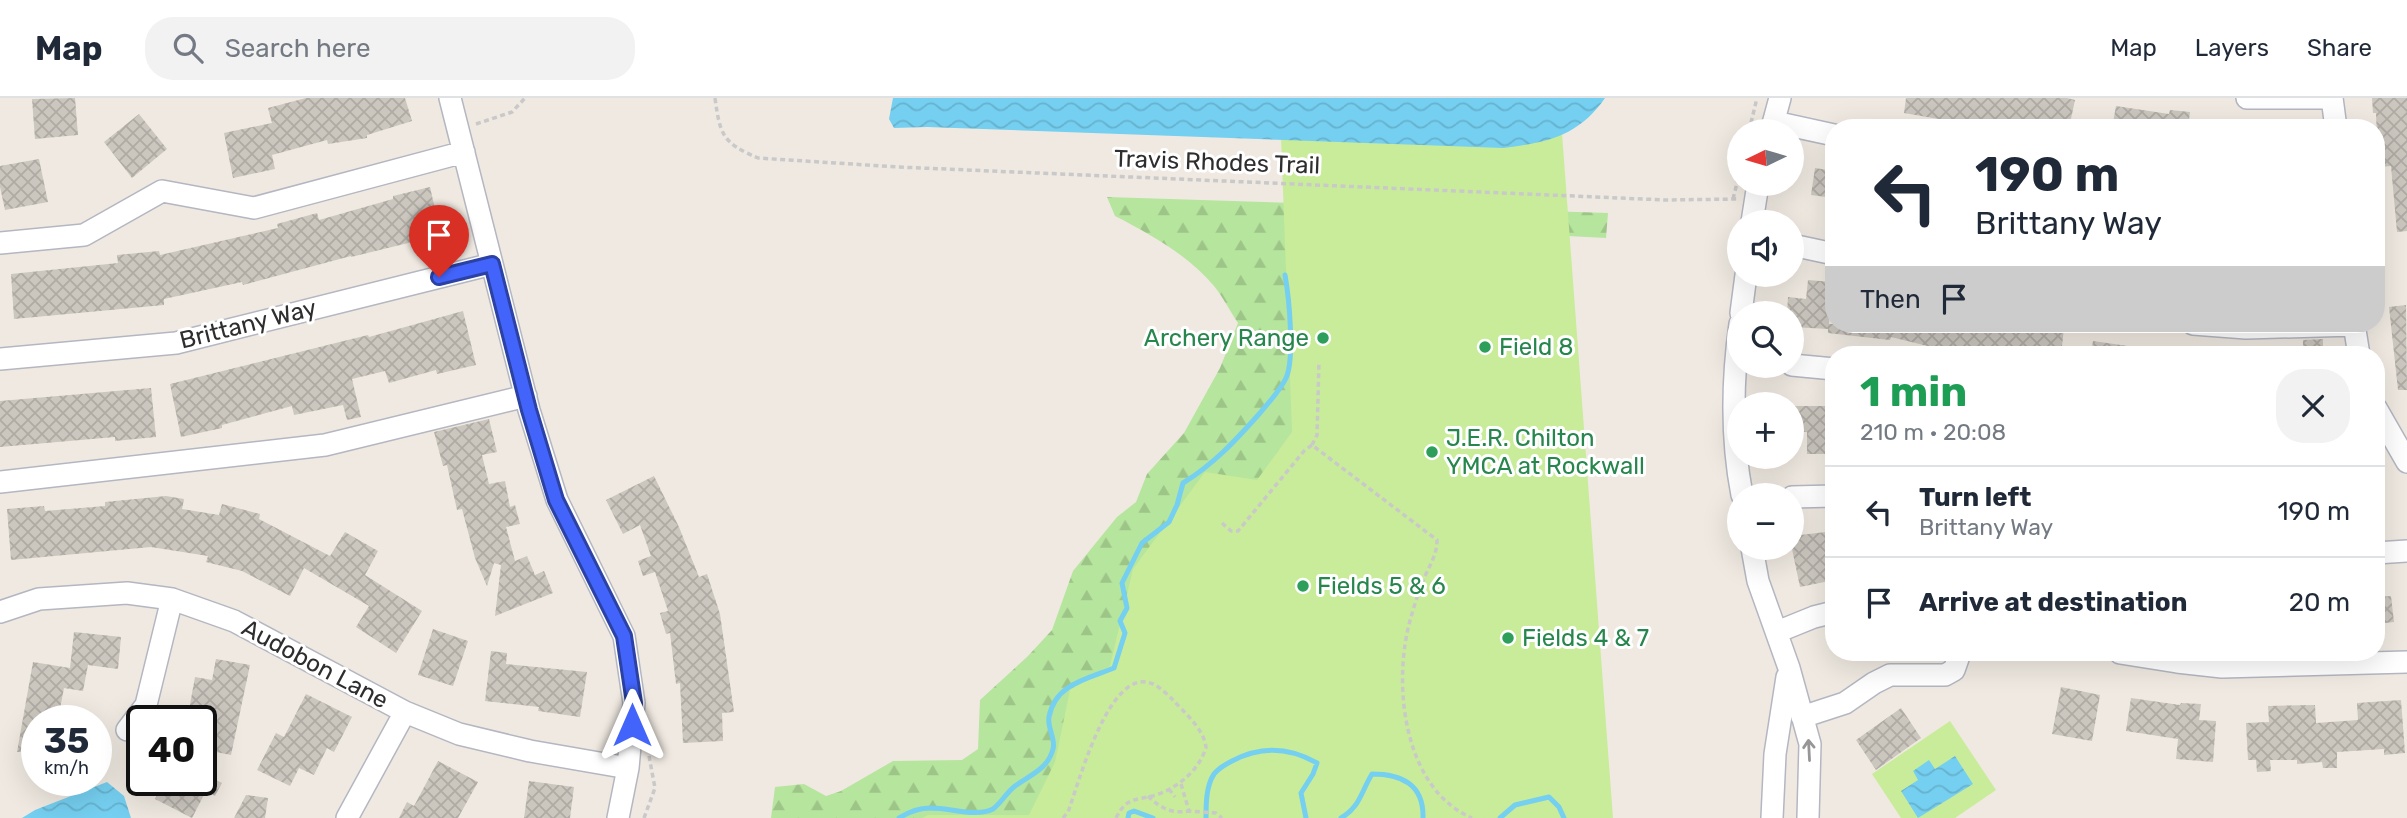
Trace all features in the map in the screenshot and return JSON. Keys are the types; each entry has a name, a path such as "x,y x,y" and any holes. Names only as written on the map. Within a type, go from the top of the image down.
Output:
{"street":[{"path":"450,98 526,396 556,500 624,636 634,703 628,768 618,818"},
{"path":"1774,119 1780,98"},
{"path":"2247,98 2332,98 2335,119"},
{"path":"1804,131 1825,134"},
{"path":"0,243 84,235 162,191 254,208 464,152"},
{"path":"1804,248 1825,252"},
{"name":"Brittany Way","path":"0,359 176,343 492,264"},
{"path":"1804,366 1825,368"},
{"path":"1735,378 1735,450 1740,483"},
{"path":"0,482 325,446 526,396"},
{"path":"2385,430 2407,462"},
{"path":"1804,497 1825,496"},
{"path":"2385,552 2407,551"},
{"path":"1754,560 1758,581 1789,668 1810,744 1808,818"},
{"name":"Audobon Lane","path":"0,612 39,599 51,598 127,593 172,599 234,621 405,712 459,734 530,751 628,768"},
{"path":"146,705 172,599"},
{"path":"1777,632 1825,614"},
{"path":"1802,717 1846,703 1890,675 1945,675 1954,670 1957,661"},
{"path":"2171,661 2222,667 2407,662"},
{"path":"1772,818 1775,754 1789,668"},
{"path":"347,818 405,712"}],"path":[{"path":"475,124 512,112 525,98"},
{"name":"Travis Rhodes Trail","path":"715,98 718,125 724,137 758,158 898,167 1652,199 1733,199 1742,196"},
{"path":"1752,119 1757,98"},
{"path":"1222,523 1231,531 1238,531 1304,450 1312,446 1317,435 1318,365"},
{"path":"1312,446 1437,540 1437,551 1410,620 1403,665 1404,705 1410,736 1422,772 1440,798 1472,818"},
{"path":"1063,818 1068,812 1103,717 1121,694 1133,684 1141,682 1156,685 1201,733 1206,741 1204,753 1181,784 1135,798 1120,808 1116,818"},
{"path":"644,818 654,788 649,753"},
{"path":"1181,784 1192,811"},
{"path":"1169,789 1175,797"},
{"path":"1148,796 1167,810 1216,813 1222,818"}],"green space":[{"name":"J.E.R. Chilton YMCA at Rockwall","path":"1561,120 1613,818 922,818 928,815 1029,815 1055,762 1070,690 1110,666 1133,569 1205,472 1257,480 1292,432 1281,137"},
{"path":"1107,197 1608,213 1606,238 1493,232 1360,380 1051,818 771,818 775,787 804,784 826,796 841,791 893,761 962,760 978,749 980,700 1052,630 1073,571 1117,517 1136,502 1147,474 1184,433 1220,368 1238,323 1220,295 1204,275 1180,255 1115,216"},
{"path":"1950,721 1996,790 1955,818 1901,818 1872,774"}],"water":[{"path":"893,98 1605,98 1595,111 1573,129 1547,140 1503,148 894,128 889,119"},
{"path":"1955,756 1973,784 1918,818 1901,791 1918,780 1913,771 1929,760 1935,769"},
{"path":"112,786 124,796 131,818 22,818 71,796 112,796"}],"building":[{"path":"75,98 78,135 35,139 32,99"},
{"path":"306,98 405,98 412,121 367,135 367,138 328,144 327,140 272,155 275,169 233,178 224,133 272,123 268,108"},
{"path":"1906,98 2075,100 2071,119 1938,119 1904,113"},
{"path":"2372,98 2407,98 2407,231 2397,232 2391,166 2385,166 2385,119 2376,119 2376,113 2373,113"},
{"path":"2116,106 2169,114 2170,110 2190,112 2189,119 2114,119"},
{"path":"139,114 167,149 132,178 104,142"},
{"path":"39,159 48,202 5,210 0,187 0,166"},
{"path":"1815,168 1825,170 1825,197 1811,195"},
{"path":"430,187 441,235 243,285 242,282 164,299 164,305 14,319 11,274 118,263 117,255 159,251 160,255 278,228 277,224 317,213 319,220"},
{"path":"1808,280 1825,281 1825,329 1804,328 1804,301 1788,301 1788,297 1806,299"},
{"path":"2406,305 2407,390 2398,390 2389,307"},
{"path":"463,311 476,365 437,374 436,370 389,383 385,371 352,379 361,417 347,420 343,405 294,415 292,406 222,425 222,428 181,437 170,384 368,335 369,337"},
{"path":"1828,333 2063,333 2062,346 1928,346 1891,337 1890,340"},
{"path":"2323,339 2323,346 2303,346 2303,340"},
{"path":"2093,341 2128,346 2092,346"},
{"path":"151,388 156,437 115,441 115,437 0,447 0,401"},
{"path":"1804,406 1825,406 1825,454 1807,454 1807,432 1804,432"},
{"path":"489,419 497,452 482,455 489,484 505,481 510,507 515,505 520,524 506,527 515,561 527,556 535,575 544,571 553,593 495,616 501,565 494,563 487,586 475,558 462,509 457,510 447,465 443,466 434,432"},
{"path":"654,476 699,577 707,574 720,614 734,712 722,713 723,741 683,743 680,683 676,684 670,633 666,634 660,613 668,611 655,572 643,576 638,561 651,556 640,525 623,534 606,500"},
{"path":"166,496 184,499 182,509 219,515 222,504 260,514 259,519 330,556 345,532 378,551 365,575 422,611 396,653 356,627 369,606 304,568 290,596 242,571 206,562 208,556 151,547 11,560 7,509 44,506 45,511 105,506 105,502"},
{"path":"1825,532 1825,582 1800,587 1794,560 1804,560 1804,535"},
{"path":"2385,596 2391,596 2394,622 2385,623"},
{"path":"433,629 468,641 453,686 418,675"},
{"path":"74,632 121,637 118,669 88,665 83,691 64,688 61,705 25,705 33,662 70,668"},
{"path":"491,651 507,653 506,664 587,672 580,717 538,711 539,707 485,701"},
{"path":"216,659 250,665 231,755 217,752 217,705 190,705 195,677 212,680"},
{"path":"2061,687 2100,695 2092,741 2052,734"},
{"path":"306,694 352,717 334,752 327,748 314,775 299,768 290,786 257,770 276,733 284,737"},
{"path":"2131,698 2180,705 2201,704 2199,720 2216,721 2213,762 2176,759 2178,739 2126,731"},
{"path":"2401,700 2405,753 2384,755 2384,749 2337,752 2337,768 2323,768 2322,762 2297,764 2297,760 2270,760 2271,771 2257,772 2256,760 2248,760 2246,723 2269,722 2268,706 2315,705 2316,723 2358,720 2357,703"},
{"path":"1901,708 1921,738 1876,770 1856,740"},
{"path":"21,730 21,752 17,752"},
{"path":"438,761 478,782 458,818 399,818 407,802 414,806"},
{"path":"529,781 574,787 570,818 524,818"},
{"path":"246,795 268,798 265,818 234,818"},
{"path":"156,796 203,796 192,818 155,799"}],"waterway":[{"path":"899,818 925,808 978,813 993,809 1012,788 1043,767 1051,756 1054,745 1049,717 1058,697 1074,684 1114,668 1125,633 1120,621 1127,608 1122,583 1142,543 1169,522 1183,483 1215,460 1233,442 1274,397 1286,378 1291,343 1285,275"},
{"path":"1206,818 1208,790 1216,772 1243,756 1274,750 1296,754 1317,763 1301,793 1306,818"},
{"path":"1341,818 1356,804 1372,774 1392,776 1409,783 1420,797 1423,818"},
{"path":"1500,818 1515,805 1549,797 1559,807 1564,818"},
{"path":"1128,818 1129,813 1134,811 1153,818"}],"place":[{"name":"Archery Range","path":"1323,338"},
{"name":"Field 8","path":"1485,347"},
{"name":"J.E.R. Chilton YMCA at Rockwall","path":"1432,452"},
{"name":"Fields 5 & 6","path":"1303,586"},
{"name":"Fields 4 & 7","path":"1508,638"}],"route":[{"path":"439,277 492,264 529,410 556,500 624,636 634,703 632,725"}]}
